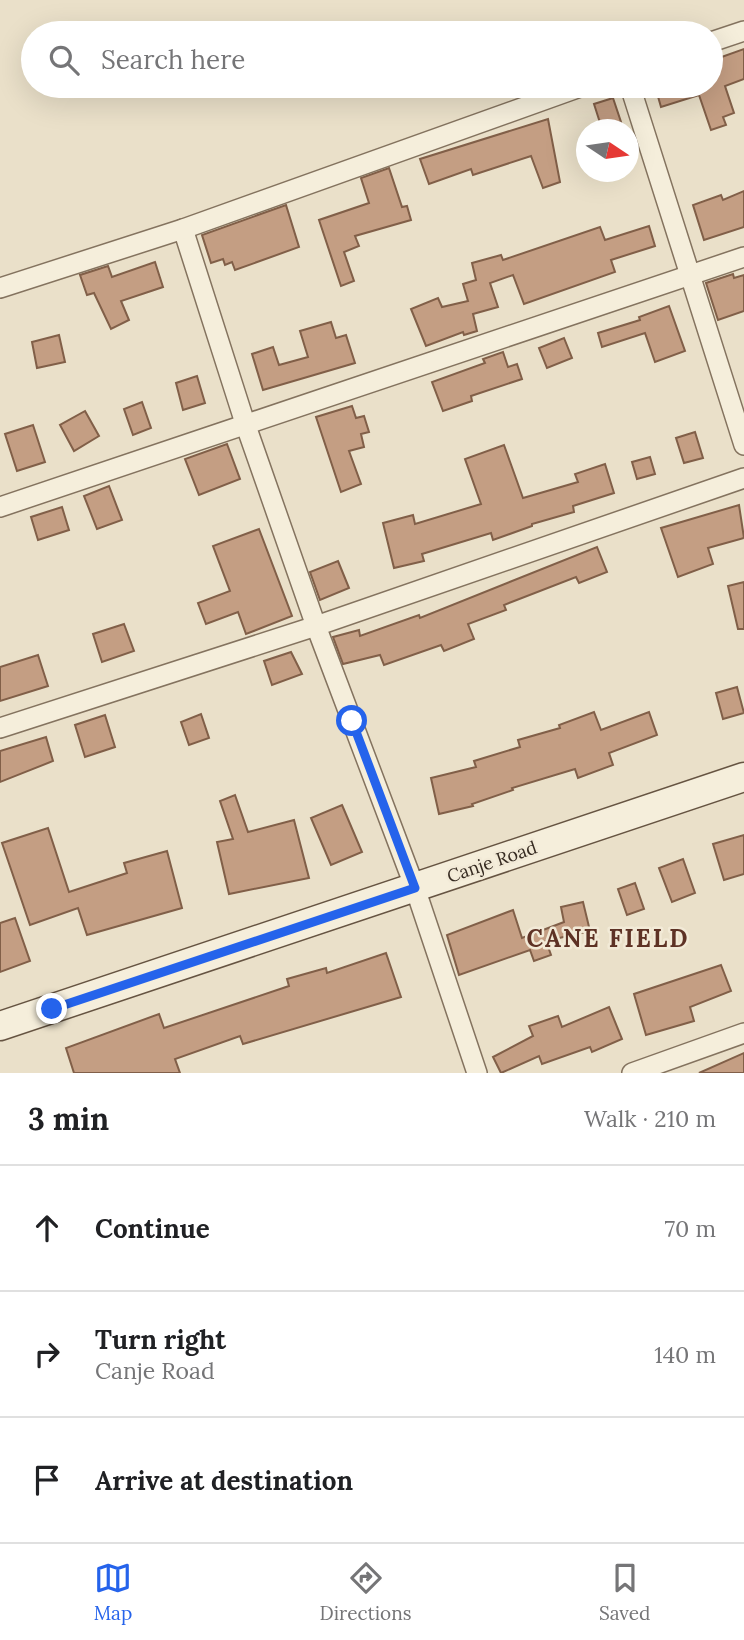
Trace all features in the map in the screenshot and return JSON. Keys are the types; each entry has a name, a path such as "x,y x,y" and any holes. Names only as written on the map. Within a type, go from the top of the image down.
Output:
{"street":[{"path":"723,38 744,31"},
{"path":"0,288 183,229 549,98"},
{"path":"634,98 744,445"},
{"path":"183,229 245,423 316,626 415,888 477,1073"},
{"path":"0,507 744,257"},
{"path":"0,728 316,626 744,478"},
{"name":"Canje Road","path":"0,1026 744,778"},
{"path":"632,1073 744,1033"}],"building":[{"path":"744,49 744,79 725,86 734,113 723,117 726,125 711,130 700,98 723,98 723,56"},
{"path":"613,98 620,119 599,119 594,104"},
{"path":"658,98 690,98 661,107"},
{"path":"548,119 560,182 543,188 531,156 473,175 471,169 429,184 420,159"},
{"path":"389,168 402,207 407,206 411,220 355,236 359,246 344,252 354,281 341,286 319,220 369,203 361,178"},
{"path":"744,191 744,227 704,240 693,205 721,195 723,200"},
{"path":"286,205 299,247 235,270 232,262 225,265 223,259 211,263 202,235"},
{"path":"649,226 655,246 611,260 615,272 524,304 513,275 490,283 498,307 473,314 477,331 464,335 463,332 426,346 411,309 438,298 442,307 468,301 463,284 476,280 472,263 501,255 503,260 600,227 605,240"},
{"path":"155,262 163,287 121,301 129,320 111,329 94,293 87,295 80,275 108,266 112,277"},
{"path":"733,274 734,278 744,275 744,311 718,320 706,283"},
{"path":"669,306 685,351 655,362 645,333 602,347 598,333 640,320 639,317"},
{"path":"331,322 336,338 346,335 355,363 263,390 252,354 273,347 279,365 308,357 300,331"},
{"path":"59,335 65,362 37,368 32,342"},
{"path":"564,338 572,358 547,368 539,348"},
{"path":"503,352 508,367 517,364 522,379 471,396 472,401 443,411 432,382 485,363 483,359"},
{"path":"197,376 205,403 183,410 176,383"},
{"path":"142,402 151,428 133,435 124,409"},
{"path":"352,406 356,418 364,416 369,432 361,434 364,447 349,451 361,484 341,492 316,417"},
{"path":"85,411 99,436 74,451 60,425"},
{"path":"33,425 45,462 17,471 5,434"},
{"path":"695,432 703,458 684,463 676,438"},
{"path":"227,444 240,479 199,495 185,459"},
{"path":"504,445 523,498 578,482 575,474 605,464 614,493 573,506 574,512 532,524 493,540 491,533 422,554 424,561 394,568 383,523 413,515 415,524 481,504 465,459"},
{"path":"650,457 655,474 637,479 632,462"},
{"path":"109,486 122,520 97,529 84,496"},
{"path":"739,505 744,538 708,548 713,564 678,577 661,528"},
{"path":"62,507 69,530 38,540 31,517"},
{"path":"259,529 292,616 246,634 238,612 206,624 198,603 230,591 213,546"},
{"path":"597,547 607,572 579,583 576,577 504,605 506,610 468,624 474,639 444,651 441,645 384,665 380,655 343,664 333,637 359,630 360,636 419,615 420,618"},
{"path":"338,561 349,588 320,600 310,572"},
{"path":"744,582 744,629 738,629 728,586"},
{"path":"124,624 134,651 102,662 93,634"},
{"path":"291,652 302,674 272,685 264,661"},
{"path":"38,655 48,686 0,701 0,667"},
{"path":"737,687 744,713 723,719 716,693"},
{"path":"594,712 601,730 649,712 657,735 609,753 613,765 578,778 575,769 512,788 513,790 472,804 473,806 439,814 431,778 476,767 474,761 520,747 518,740 560,728 559,725"},
{"path":"201,714 209,738 189,745 181,722"},
{"path":"105,715 115,747 85,757 75,725"},
{"path":"46,737 53,761 0,782 0,751"},
{"path":"235,795 248,832 294,820 309,878 229,894 217,842 233,839 220,801"},
{"path":"342,805 362,852 331,865 311,818"},
{"path":"48,828 69,892 127,873 124,863 167,851 182,908 87,935 78,908 30,925 2,843"},
{"path":"744,835 744,874 724,880 713,844"},
{"path":"683,859 695,893 672,902 659,868"},
{"path":"635,883 644,909 627,915 618,889"},
{"path":"583,902 590,931 546,941 551,955 534,961 530,950 459,975 447,935 513,910 522,938 564,922 561,907"},
{"path":"15,918 30,961 0,972 0,923"},
{"path":"386,953 401,997 243,1044 240,1036 175,1059 180,1073 74,1073 66,1048 159,1014 164,1028 289,986 287,979 326,968 327,973"},
{"path":"721,965 731,991 690,1007 694,1021 646,1035 634,994"},
{"path":"609,1007 622,1039 592,1052 590,1047 542,1064 539,1056 501,1073 493,1057 533,1036 529,1026 558,1016 562,1027"},
{"path":"744,1053 744,1073 699,1073"}],"district":[{"name":"CANE FIELD","path":"608,939"}],"route":[{"path":"52,1009 415,888 352,721"}]}
